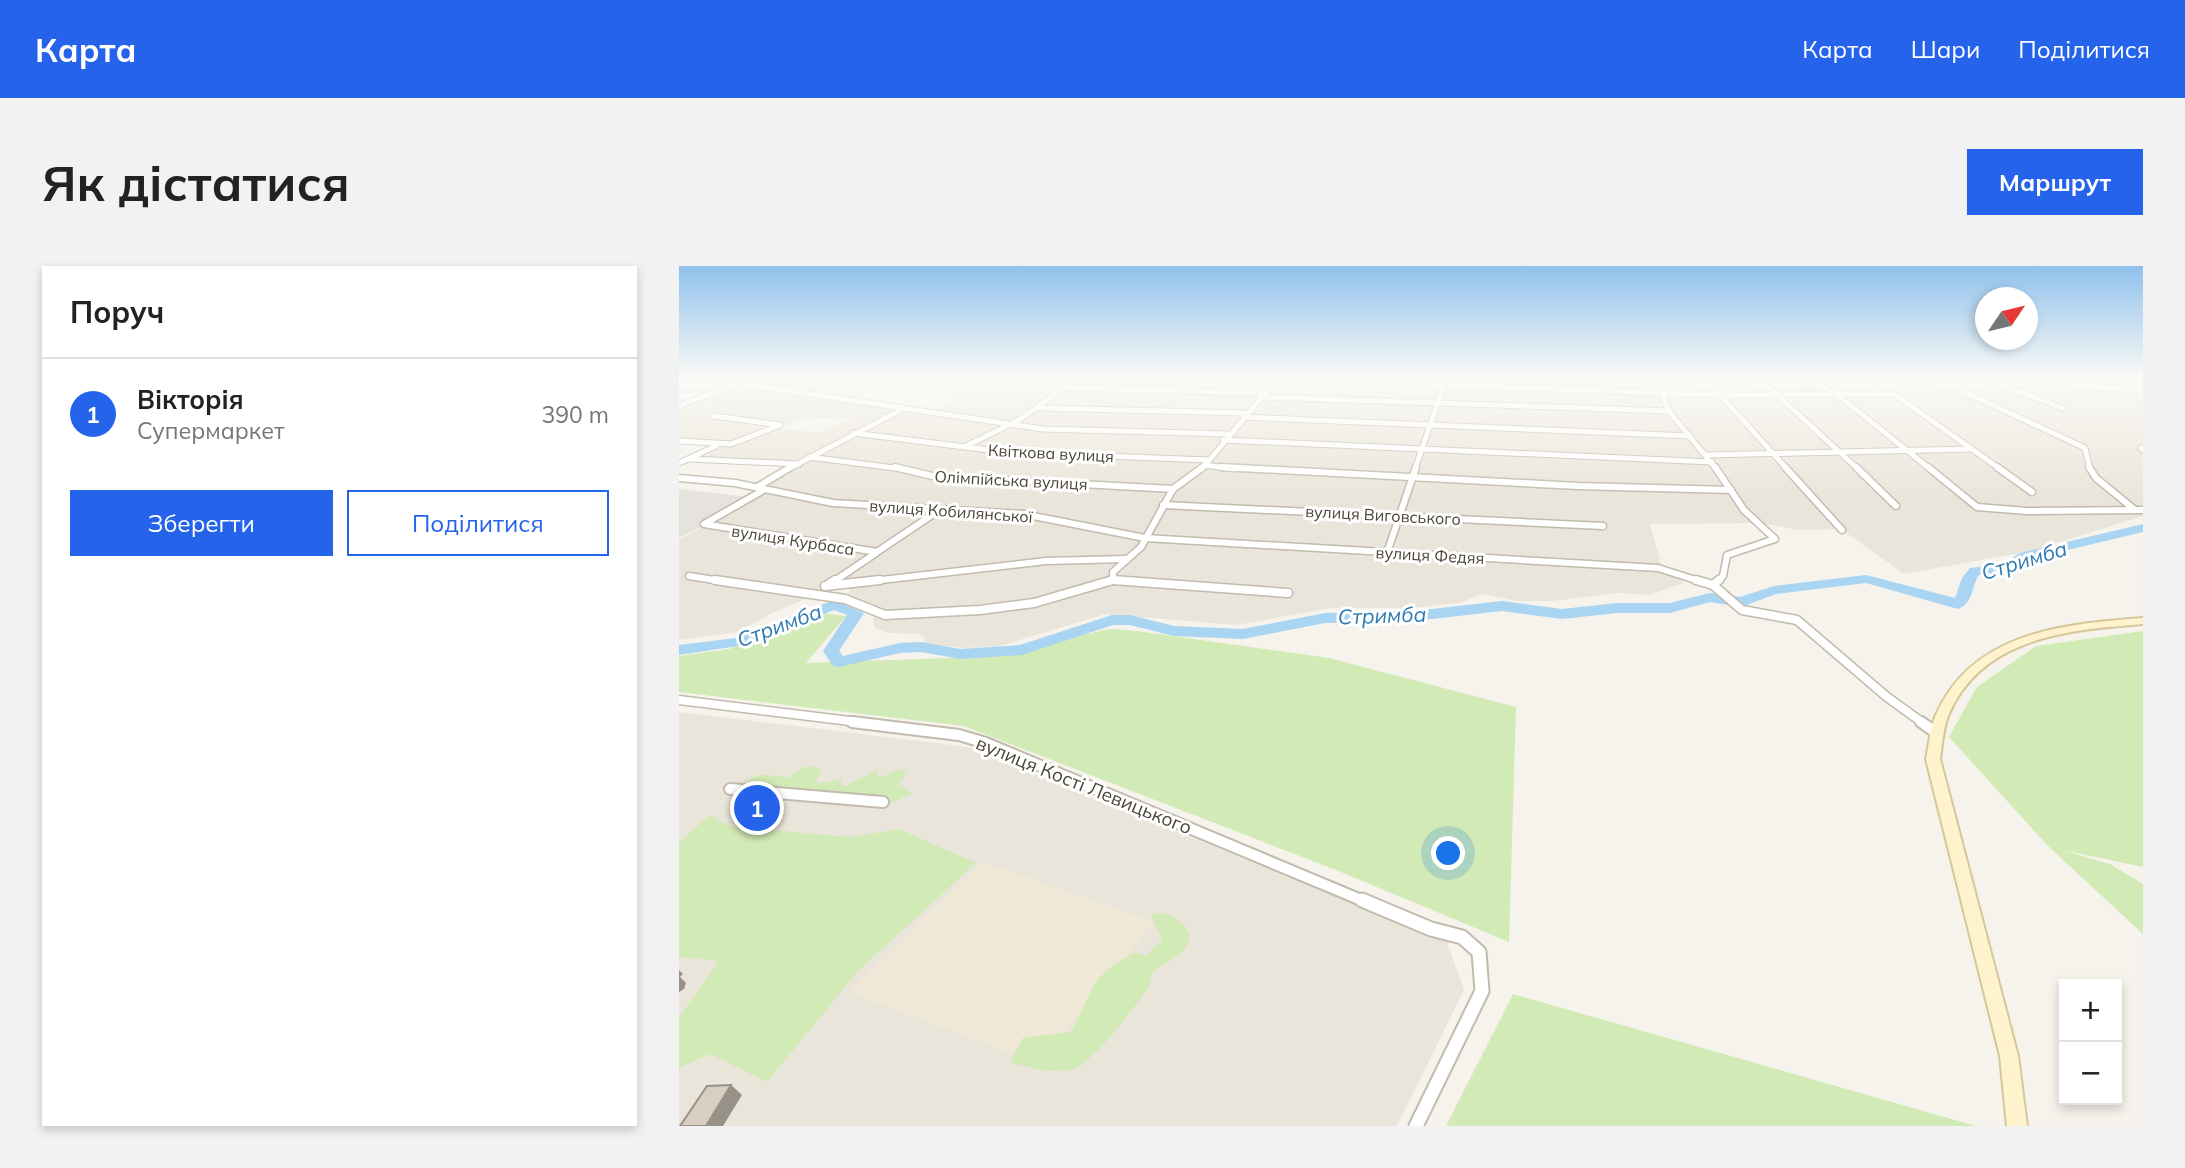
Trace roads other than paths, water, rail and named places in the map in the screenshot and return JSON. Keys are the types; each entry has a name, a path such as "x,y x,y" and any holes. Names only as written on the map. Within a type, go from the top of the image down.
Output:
{"main road":[{"path":"2017,1126 2009,1056 1933,759 1941,718 1954,693 1972,671 1992,655 2035,635 2063,628 2143,621"}],"street":[{"path":"679,441 716,446 737,444 780,425 737,419"},
{"path":"760,489 809,457 883,419"},
{"path":"971,419 1056,429 1228,434"},
{"path":"962,448 1017,419"},
{"path":"1113,580 1113,572 1131,557 1145,538 1173,489 1206,462 1241,419"},
{"path":"1321,419 1690,436"},
{"path":"1387,553 1431,419"},
{"path":"1676,419 1707,455 1744,510 1775,539 1727,555 1723,576 1713,585 1727,600 1749,612 1797,620 1888,697 1938,734"},
{"path":"1742,419 1842,530"},
{"path":"1806,419 1896,506"},
{"path":"1866,419 1977,507 2027,511 2139,510"},
{"path":"1930,419 2032,492"},
{"path":"2025,419 2085,448 2090,470 2096,478 2139,510"},
{"name":"Квіткова вулиця","path":"853,433 962,448 1206,462 1242,470 1731,490"},
{"path":"1223,440 1712,462"},
{"path":"679,463 716,446"},
{"path":"1707,455 1972,449"},
{"name":"Олімпійська вулиця","path":"809,457 885,466 932,476 1173,489"},
{"path":"689,459 799,464"},
{"name":"вулиця Кобилянської","path":"679,478 760,489 833,503 1023,514 1145,538"},
{"name":"вулиця Курбаса","path":"760,489 704,524 877,552 938,511"},
{"name":"вулиця Виговського","path":"1163,505 1603,526"},
{"name":"вулиця Федяя","path":"1145,538 1387,553 1616,563 1658,568 1713,585"},
{"path":"814,594 877,552"},
{"path":"825,586 1046,561 1116,561 1131,557"},
{"path":"689,576 855,601 885,615 999,609 1081,594 1113,580 1288,593"},
{"name":"вулиця Кості Левицького","path":"679,700 959,735 999,749 1391,913 1431,929 1462,937 1479,952 1482,991 1416,1126"},
{"path":"730,789 883,802"}],"waterway":[{"name":"Стримба","path":"679,650 739,642 834,605 856,613 831,651 839,662 900,648 921,647 960,654 1022,650 1112,620 1130,620 1174,631 1243,634 1325,618 1414,616 1502,606 1562,614 1617,608 1670,608 1710,597 1741,602 1774,590 1866,579 1958,604 1964,597 1969,578 1975,571 2006,568 2025,556 2143,528"}],"place":[{"name":"Вікторія","path":"757,808"}]}
